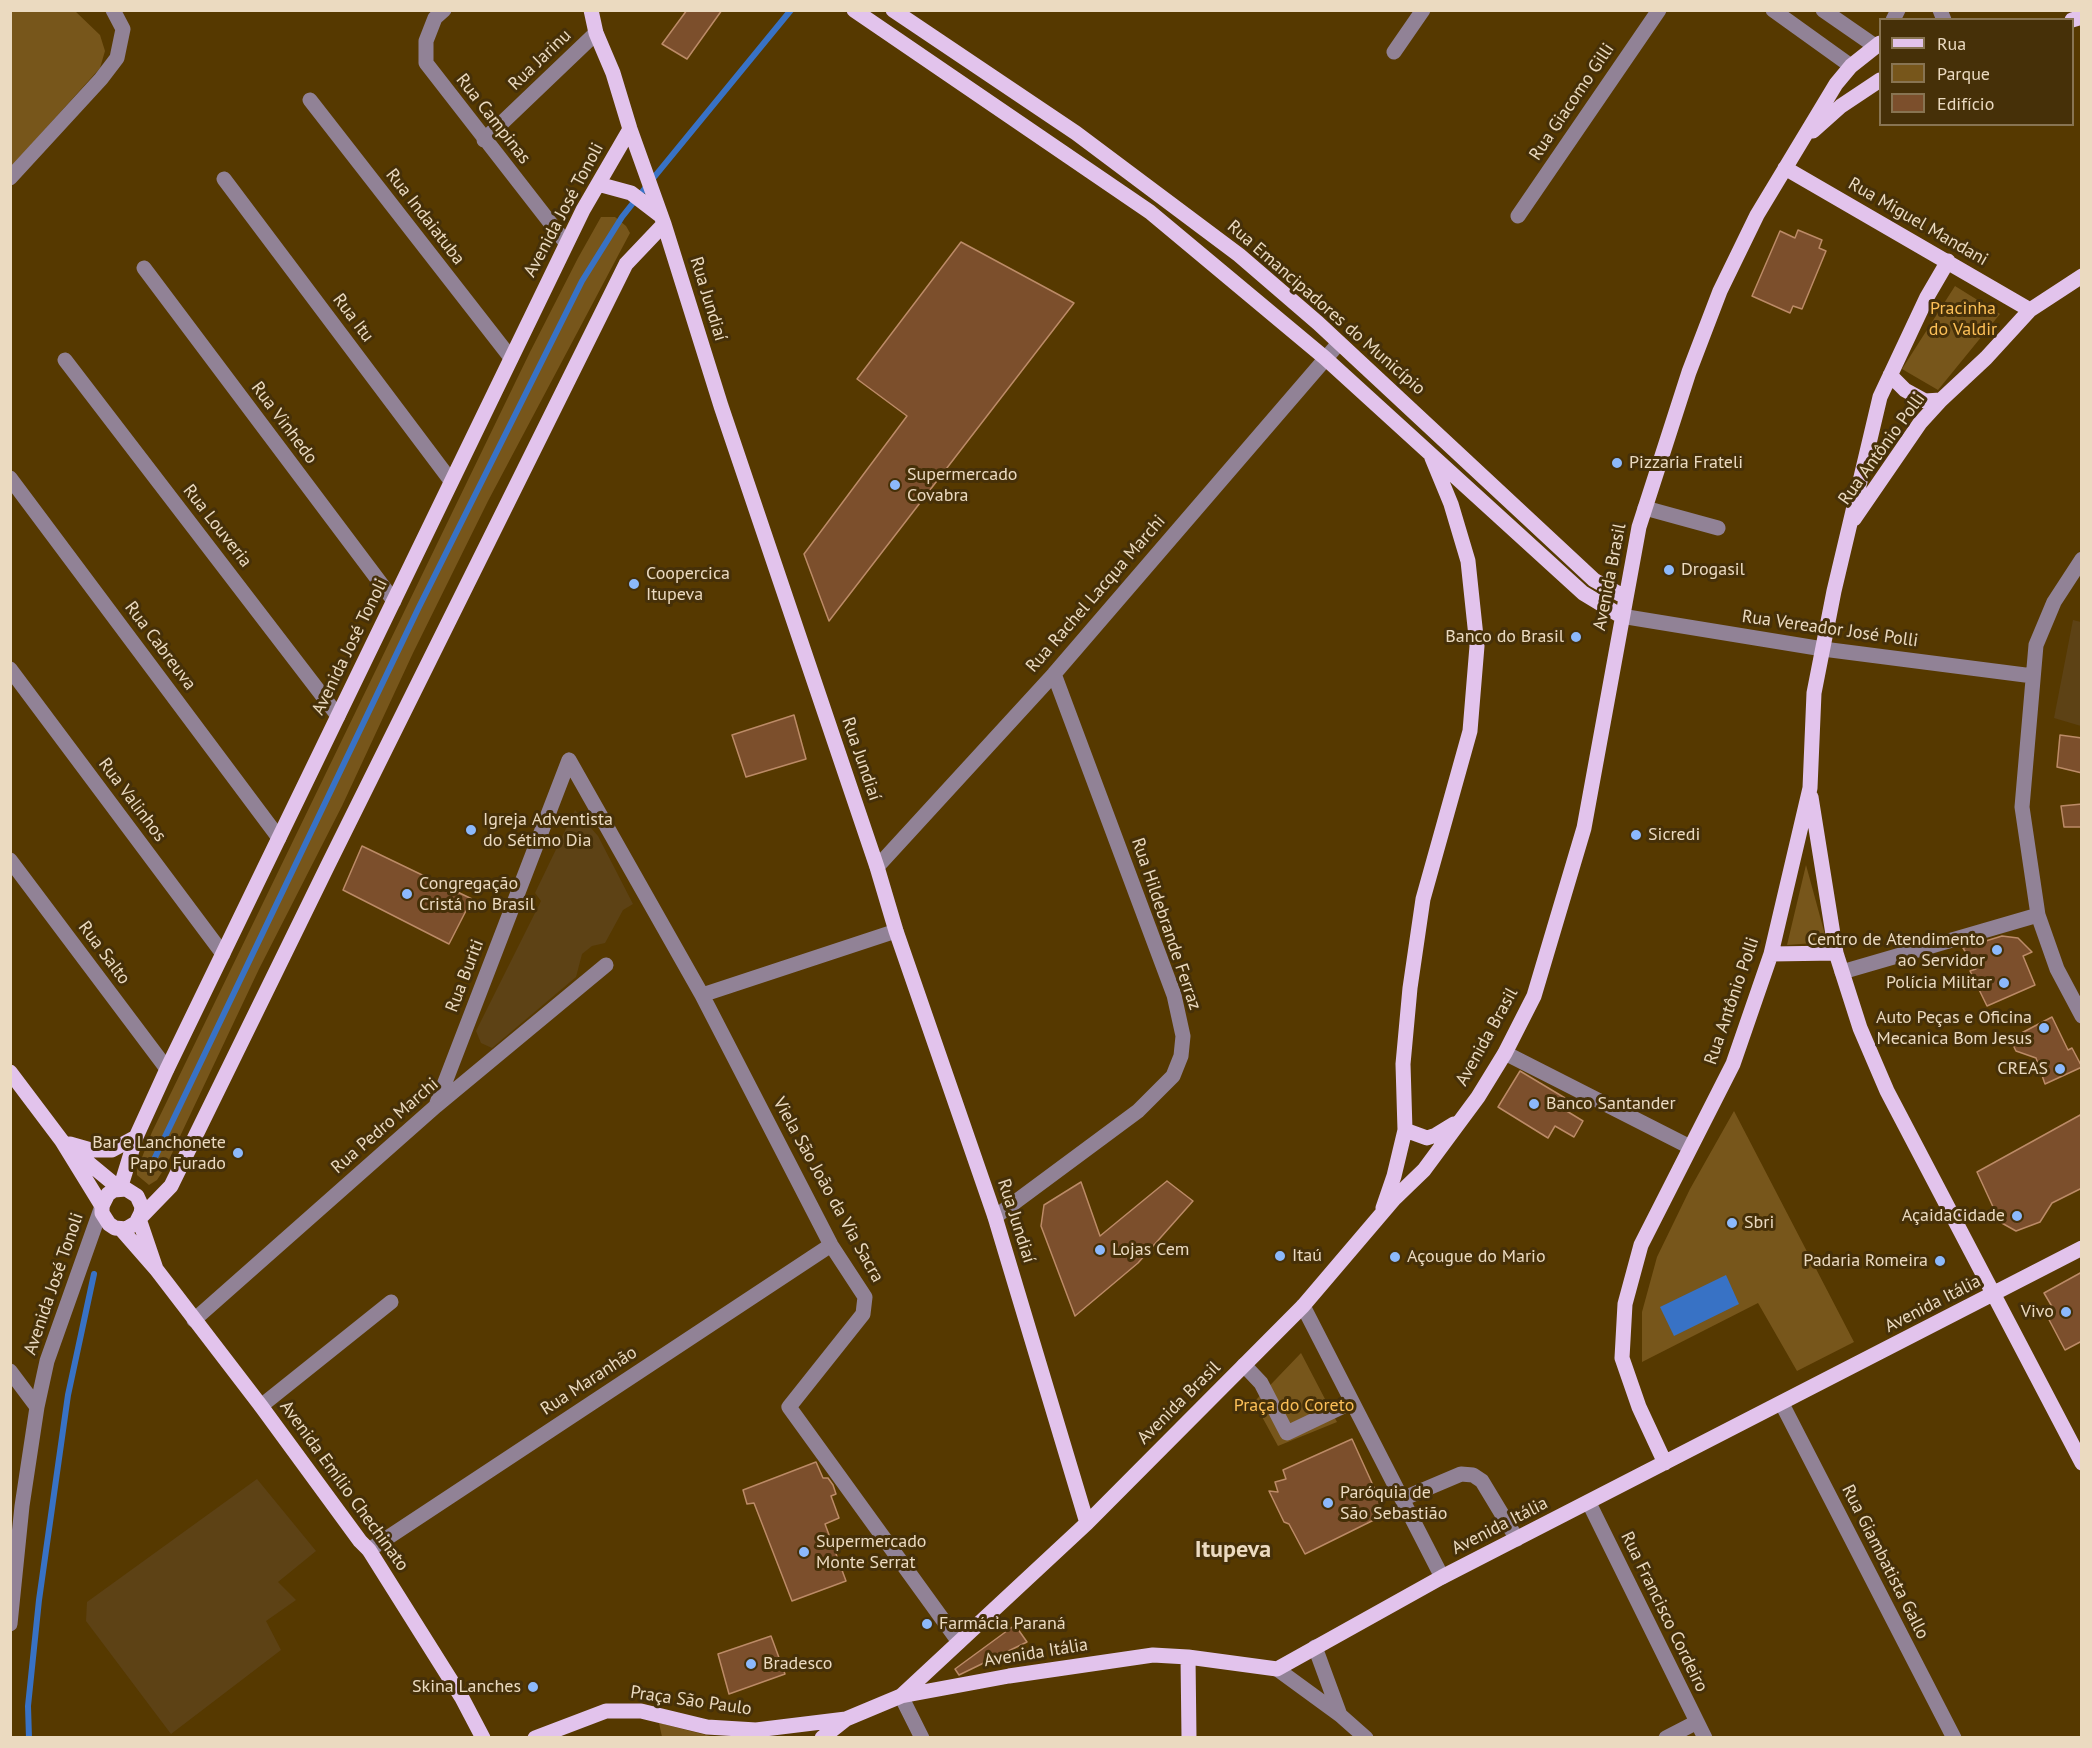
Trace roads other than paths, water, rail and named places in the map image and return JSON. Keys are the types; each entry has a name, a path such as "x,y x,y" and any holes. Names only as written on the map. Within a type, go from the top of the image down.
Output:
{"main road":[{"name":"Rua Jundiaí","path":"591,10 596,33 613,73 877,867 896,931 995,1217 1087,1523"},
{"path":"855,10 1150,212 1325,358 1583,593 1621,616"},
{"name":"Rua Emancipadores do Município","path":"893,10 1076,133 1239,255 1339,343 1594,580 1625,597"},
{"name":"Avenida Brasil","path":"902,1696 1087,1523 1303,1306 1395,1198 1424,1170 1478,1096 1505,1053 1534,996 1584,828 1638,527 1689,372 1719,291 1757,215 1836,84 1851,66 1879,44"},
{"path":"1851,66 1856,79 1874,84"},
{"name":"Avenida Brasil","path":"1802,141 1841,106 1874,84"},
{"name":"Avenida José Tonoli","path":"120,1189 136,1137 279,837 566,243 630,129"},
{"name":"Rua Miguel Mandani","path":"1785,168 2030,310"},
{"path":"10,1072 62,1141 102,1206 105,1219 115,1228 132,1227 171,1186 626,264 658,212 631,193 598,184"},
{"name":"Rua Antônio Polli","path":"1665,1463 1639,1407 1622,1358 1624,1304 1641,1245 1733,1064 1771,954 1810,788 1814,693 1822,649 1880,397 1927,297 1948,261"},
{"name":"Rua Antônio Polli","path":"1849,527 1920,423 1941,400 1986,358 2030,310 2082,276"},
{"path":"1890,375 1905,390 1925,401 1941,400"},
{"path":"1380,1216 1394,1176 1405,1130 1403,1064 1410,988 1423,899 1470,731 1477,646 1468,561 1450,504 1429,452"},
{"path":"1810,788 1836,952 1860,1028 1887,1091 2082,1463"},
{"path":"1771,954 1836,952"},
{"path":"1405,1130 1427,1138 1460,1120"},
{"path":"62,1141 91,1150 112,1150 136,1137"},
{"path":"62,1141 120,1189 137,1196 142,1207 139,1219"},
{"path":"102,1206 108,1194 120,1189"},
{"name":"Avenida Emílio Chechinato","path":"139,1219 156,1269"},
{"name":"Avenida Emílio Chechinato","path":"121,1229 156,1269 369,1550 462,1698 483,1737"},
{"name":"Avenida Itália","path":"902,1696 1009,1676 1153,1655 1188,1657 1277,1669 1442,1577 2082,1248"},
{"path":"1188,1657 1189,1737"},
{"name":"Praça São Paulo","path":"535,1737 606,1711 641,1711 706,1726 760,1734 846,1719 902,1696"},
{"name":"Praça São Paulo","path":"822,1737 846,1719"}],"street":[{"path":"10,178 101,79 117,58 123,29 113,10"},
{"name":"Rua Campinas","path":"444,10 435,18 426,41 426,63 566,243"},
{"path":"1394,52 1422,10"},
{"name":"Rua Giacomo Gilli","path":"1518,216 1659,10"},
{"path":"1773,10 1851,66"},
{"path":"1823,10 1879,44"},
{"name":"Rua Jarinu","path":"484,140 596,33"},
{"name":"Rua Indaiatuba","path":"310,100 511,358"},
{"name":"Rua Itu","path":"224,178 451,481"},
{"name":"Rua Vinhedo","path":"144,268 394,601"},
{"name":"Rua Rachel Lacqua Marchi","path":"877,867 1054,674 1339,343"},
{"name":"Rua Louveria","path":"65,360 338,716"},
{"name":"Rua Cabreuva","path":"10,478 279,837"},
{"path":"1645,508 1718,528"},
{"path":"2082,559 2054,602 2036,645 2022,807 2038,915 2057,969 2077,996 2082,1016"},
{"name":"Rua Vereador José Polli","path":"1621,616 1822,649 2033,676"},
{"name":"Rua Valinhos","path":"10,669 223,954"},
{"name":"Rua Hildebrande Ferraz","path":"995,1217 1138,1111 1173,1076 1181,1056 1183,1036 1174,995 1054,674"},
{"name":"Viela São João da Via Sacra","path":"569,760 702,995 831,1245 865,1297 863,1314 789,1407 960,1642"},
{"name":"Rua Buriti","path":"436,1106 569,760"},
{"name":"Rua Salto","path":"10,860 167,1070"},
{"path":"1842,972 2038,915"},
{"path":"702,995 896,931"},
{"name":"Rua Pedro Marchi","path":"194,1320 436,1106 606,965"},
{"path":"1505,1053 1690,1147"},
{"name":"Avenida José Tonoli","path":"10,1624 22,1506 37,1407 47,1361 102,1206"},
{"name":"Rua Maranhão","path":"369,1550 831,1245"},
{"path":"261,1406 391,1302"},
{"path":"1303,1306 1442,1577"},
{"path":"1244,1365 1261,1383 1287,1433 1352,1402"},
{"path":"10,1371 37,1407"},
{"name":"Rua Giambatista Gallo","path":"1782,1404 1954,1737"},
{"path":"1402,1499 1461,1474 1473,1475 1482,1481 1517,1539"},
{"name":"Rua Francisco Cordeiro","path":"1589,1503 1705,1737"},
{"path":"1315,1647 1340,1715"},
{"path":"1277,1669 1366,1737"},
{"path":"902,1696 922,1737"},
{"path":"1666,1737 1697,1722"}],"water":[{"path":"1726,1275 1739,1304 1674,1336 1660,1307"}],"waterway":[{"path":"149,1170 419,607 582,281 622,217 791,10"},
{"path":"29,1738 28,1706 39,1600 68,1395 94,1274"}],"place":[{"name":"Pizzaria Frateli","path":"1617,463"},
{"name":"Supermercado Covabra","path":"895,485"},
{"name":"Drogasil","path":"1669,570"},
{"name":"Coopercica Itupeva","path":"634,584"},
{"name":"Banco do Brasil","path":"1576,637"},
{"name":"Igreja Adventista do Sétimo Dia","path":"471,830"},
{"name":"Sicredi","path":"1636,835"},
{"name":"Congregação Cristá no Brasil","path":"407,894"},
{"name":"Centro de Atendimento ao Servidor","path":"1997,950"},
{"name":"Polícia Militar","path":"2004,983"},
{"name":"Auto Peças e Oficina Mecanica Bom Jesus","path":"2044,1028"},
{"name":"CREAS","path":"2060,1069"},
{"name":"Banco Santander","path":"1534,1104"},
{"name":"Bar e Lanchonete Papo Furado","path":"238,1153"},
{"name":"AçaidaCidade","path":"2017,1216"},
{"name":"Sbri","path":"1732,1223"},
{"name":"Lojas Cem","path":"1100,1250"},
{"name":"Itaú","path":"1280,1256"},
{"name":"Açougue do Mario","path":"1395,1257"},
{"name":"Padaria Romeira","path":"1940,1261"},
{"name":"Vivo","path":"2066,1312"},
{"name":"Paróquia de São Sebastião","path":"1328,1503"},
{"name":"Supermercado Monte Serrat","path":"804,1552"},
{"name":"Farmácia Paraná","path":"927,1624"},
{"name":"Bradesco","path":"751,1664"},
{"name":"Skina Lanches","path":"533,1687"}],"district":[{"name":"Itupeva","path":"1233,1550"}],"park label":[{"name":"Pracinha do Valdir","path":"1963,319"},
{"name":"Praça do Coreto","path":"1294,1406"}]}
